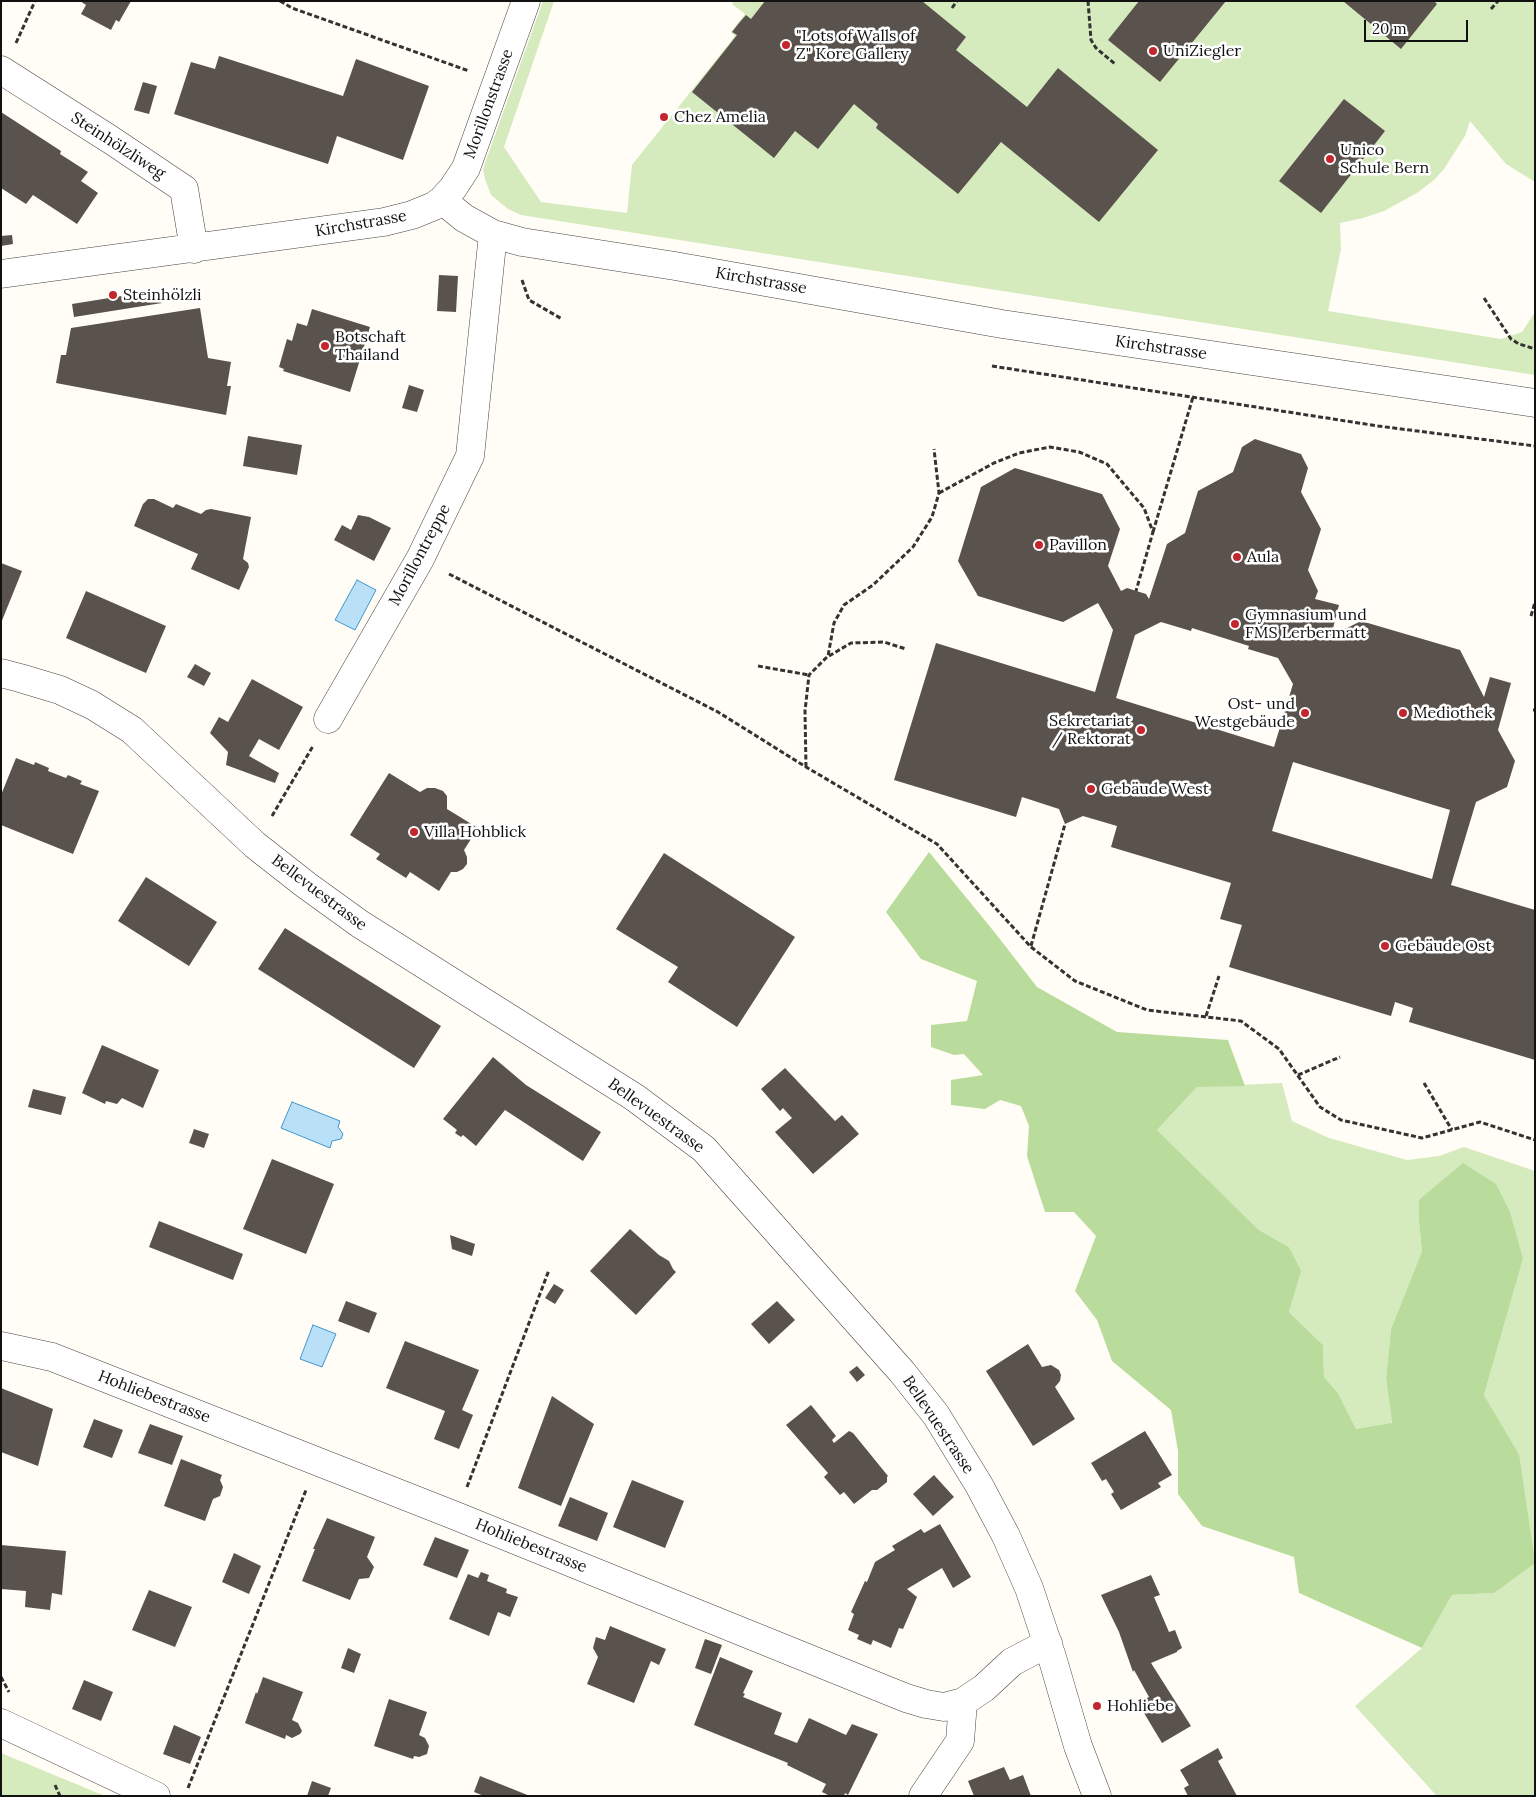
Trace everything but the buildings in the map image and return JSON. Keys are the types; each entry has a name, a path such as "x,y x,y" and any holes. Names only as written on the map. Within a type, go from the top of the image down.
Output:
{"street":[{"name":"Morillonstrasse","path":"442,200 466,168 526,1"},
{"name":"Steinhölzliweg","path":"2,71 184,189 194,249"},
{"name":"Kirchstrasse","path":"1,274 194,249 392,220 421,212 442,200 464,218 492,234 522,242 675,266 1002,324 1535,403"},
{"name":"Morillontreppe","path":"328,719 420,559 470,456 492,234"},
{"name":"Bellevuestrasse","path":"1,674 60,690 92,706 132,730 255,844 306,885 360,924 634,1097 704,1149 902,1372 936,1416 978,1485 1006,1536 1028,1588 1048,1643 1078,1746 1097,1796"},
{"name":"Hohliebestrasse","path":"1,1346 52,1357 456,1516 906,1698 926,1704 944,1707 963,1702 984,1688 1012,1662 1048,1643"},
{"path":"923,1796 960,1741 963,1702"},
{"path":"1,1723 156,1796"}],"path":[{"path":"2,71 35,1"},
{"path":"280,1 292,8 497,82"},
{"path":"952,8 957,1"},
{"path":"1088,1 1091,40 1096,48 1115,64"},
{"path":"1492,9 1498,1"},
{"path":"522,242 517,261 522,282 530,300 562,320"},
{"path":"1484,298 1511,339 1519,344 1535,349"},
{"path":"992,366 1378,426 1535,446"},
{"path":"1136,591 1192,397"},
{"path":"939,493 994,463 1019,453 1050,447 1079,452 1107,464 1144,508 1153,532"},
{"path":"828,656 834,623 844,605 873,586 913,547 932,516 939,493 934,449"},
{"path":"420,559 718,712 806,768 937,844 1030,947 1075,981 1147,1010 1241,1021 1280,1049 1320,1107 1341,1120 1422,1138 1480,1122 1535,1140"},
{"path":"1531,616 1535,602"},
{"path":"806,768 805,711 809,675 828,656 851,643 884,642 906,649"},
{"path":"758,666 809,675"},
{"path":"255,844 328,719"},
{"path":"1030,947 1066,824"},
{"path":"1206,1016 1219,976"},
{"path":"1298,1075 1340,1057"},
{"path":"1424,1083 1452,1130"},
{"path":"456,1516 548,1270"},
{"path":"185,1794 302,1501"},
{"path":"1,1677 10,1694"}],"green space":[{"path":"543,1 554,1 504,147 541,202 627,213 632,165 735,36 731,32 745,14 732,4 734,1 1535,1 1535,182 1506,164 1470,121 1465,136 1444,169 1434,180 1417,193 1384,211 1340,223 1341,249 1328,311 1501,339 1522,332 1535,312 1535,375 521,215 508,209 491,195 483,169"},
{"path":"929,852 1037,987 1117,1032 1228,1040 1245,1086 1197,1087 1157,1130 1259,1230 1289,1247 1301,1271 1289,1312 1323,1345 1324,1377 1338,1393 1356,1429 1392,1423 1386,1379 1391,1329 1422,1251 1419,1200 1463,1163 1496,1184 1510,1212 1523,1259 1484,1395 1519,1454 1535,1563 1494,1593 1452,1595 1422,1648 1299,1593 1294,1557 1202,1526 1178,1494 1178,1451 1171,1410 1112,1361 1097,1320 1075,1291 1096,1236 1074,1212 1045,1212 1027,1156 1029,1126 1021,1106 1000,1100 985,1109 951,1105 951,1080 983,1075 964,1054 954,1055 931,1047 931,1025 967,1021 977,981 921,959 886,912"},
{"path":"1282,1083 1292,1121 1329,1138 1407,1160 1439,1156 1464,1147 1535,1171 1535,1796 1435,1796 1355,1706 1422,1648 1452,1595 1494,1593 1519,1454 1484,1395 1523,1259 1419,1222 1422,1251 1391,1329 1386,1379 1392,1424 1356,1429 1338,1393 1324,1377 1323,1345 1289,1312 1300,1271 1289,1247 1259,1230 1157,1130 1197,1087"},
{"path":"1,1753 105,1796 1,1796"}],"water":[{"path":"357,580 376,590 355,630 335,620"},
{"path":"292,1102 340,1121 338,1127 343,1134 341,1139 332,1141 330,1148 281,1128"},
{"path":"313,1325 336,1334 322,1367 300,1359"}],"place":[{"name":"\"Lots of Walls of Z\" Kore Gallery","path":"786,45"},
{"name":"UniZiegler","path":"1153,51"},
{"name":"Chez Amelia","path":"664,117"},
{"name":"Unico Schule Bern","path":"1330,159"},
{"name":"Steinhölzli","path":"113,295"},
{"name":"Botschaft Thailand","path":"325,346"},
{"name":"Pavillon","path":"1039,545"},
{"name":"Aula","path":"1237,557"},
{"name":"Gymnasium und FMS Lerbermatt","path":"1235,624"},
{"name":"Ost- und Westgebäude","path":"1305,713"},
{"name":"Mediothek","path":"1403,713"},
{"name":"Sekretariat / Rektorat","path":"1141,730"},
{"name":"Gebäude West","path":"1091,789"},
{"name":"Villa Hohblick","path":"414,832"},
{"name":"Gebäude Ost","path":"1385,946"},
{"name":"Hohliebe","path":"1097,1706"}]}
